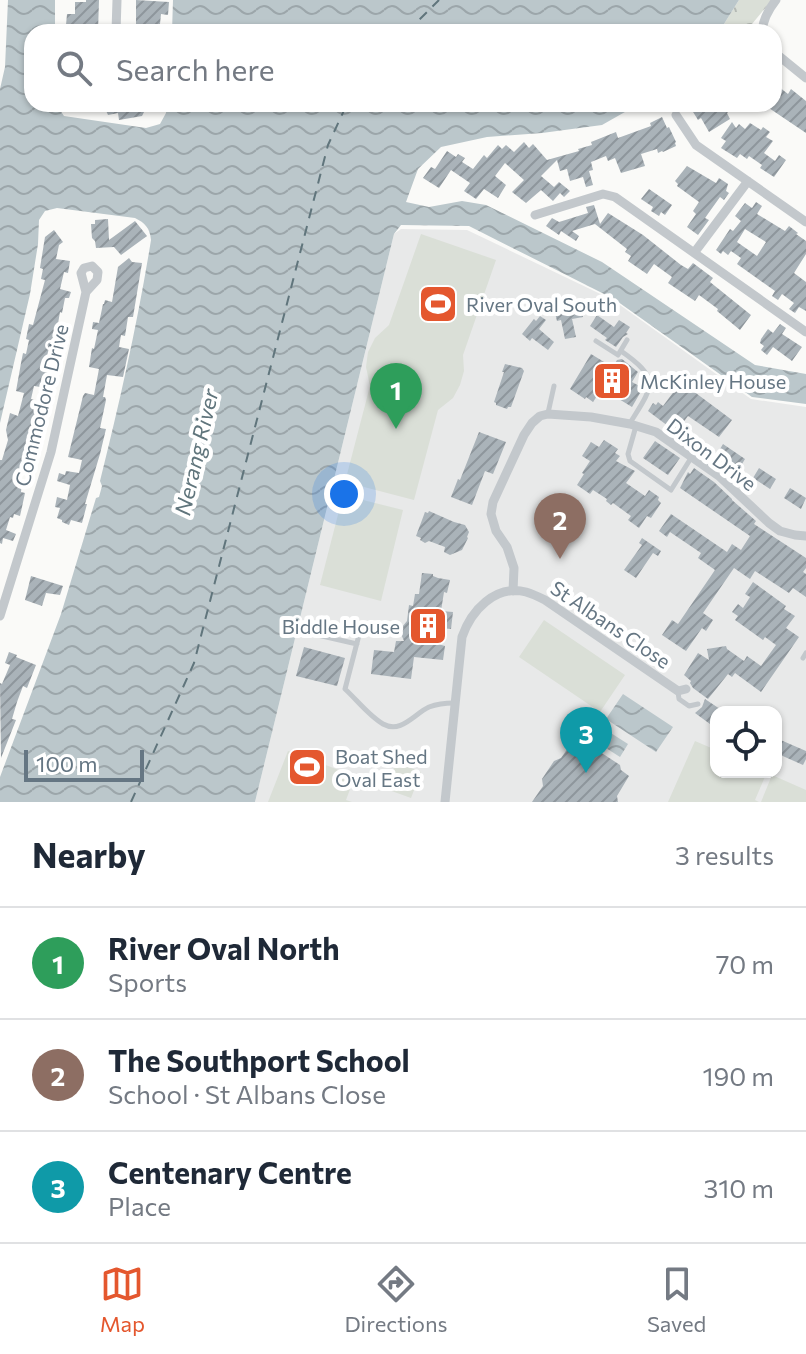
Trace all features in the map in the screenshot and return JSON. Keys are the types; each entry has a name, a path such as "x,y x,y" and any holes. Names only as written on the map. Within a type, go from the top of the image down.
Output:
{"street":[{"path":"116,24 117,0"},
{"path":"762,24 776,0"},
{"path":"782,58 806,78"},
{"path":"676,115 696,145 806,222"},
{"path":"694,253 748,181"},
{"path":"535,215 603,194 615,197 806,332"},
{"name":"Commodore Drive","path":"0,616 51,452 86,292"},
{"path":"445,802 454,703 466,624 489,600 513,591 514,568 507,547 496,531 491,514 493,502 524,435 540,416 548,414"},
{"name":"Dixon Drive","path":"548,414 591,417 656,432 719,476 780,531 806,536"},
{"name":"St Albans Close","path":"513,591 524,591 545,600 682,690"}],"lane":[{"path":"596,341 618,355 627,340"},
{"path":"621,351 646,370 650,383 633,425 628,454 630,461 671,490 691,457"},
{"path":"548,414 554,386"},
{"path":"309,633 357,644"},
{"path":"359,635 345,689 377,720 387,727 401,726 429,707 454,703"},
{"path":"682,690 679,699 689,706 698,704"}],"shaded area":[{"path":"401,229 467,230 613,300 751,399 806,407 806,802 255,802 394,234"}],"green space":[{"path":"739,0 772,0 752,24 724,24"},
{"path":"421,234 496,260 463,355 464,371 460,385 453,398 438,410 414,500 345,482 370,386 366,367 368,352 375,338 389,325"},
{"path":"343,495 403,510 381,601 320,585"},
{"path":"544,620 625,675 600,712 519,657"},
{"path":"695,741 710,747 710,778 764,778 755,800 759,802 668,802"},
{"name":"Boat Shed Oval East","path":"288,751 355,776 346,800 352,802 268,802"},
{"path":"396,762 421,772 411,798 386,789"},
{"path":"771,778 779,778 806,790 806,802 761,802"}],"water":[{"name":"Nerang River","path":"8,0 55,0 55,24 24,24 24,112 61,112 64,116 146,128 160,124 166,112 625,112 602,125 487,137 441,147 418,169 406,202 429,207 462,201 486,205 602,262 755,365 806,374 806,404 752,397 614,299 469,226 401,225 394,234 255,802 0,802 0,777 61,614 102,486 100,481 128,361 151,240 146,226 135,218 57,208 45,211 39,220 30,294 0,423 0,89 5,67"},
{"path":"173,0 739,0 724,24 172,24"},
{"path":"623,694 673,727 656,752 606,719"},
{"path":"603,728 628,744 620,757 595,741"}],"building":[{"path":"99,0 98,24 66,24 67,14 75,14 75,2"},
{"path":"136,0 169,2 168,15 161,14 160,24 136,24"},
{"path":"782,89 788,94 791,89 806,101 806,133 775,112 782,112"},
{"path":"107,112 144,112 142,116 119,120 118,113 108,115"},
{"path":"693,112 728,112 730,119 709,132 701,118 698,120"},
{"path":"662,117 676,146 663,152 658,153 657,149 641,154 645,166 621,173 615,158 608,161 606,156 591,162 593,170 589,171 593,185 586,187 583,177 570,181 567,169 560,171 557,160 541,176 554,187 559,182 570,191 564,197 560,193 553,201 541,190 526,203 512,192 524,180 505,163 495,176 506,185 498,198 484,189 476,199 464,191 470,183 451,170 439,188 423,178 431,167 435,169 447,151 465,158 462,162 473,169 484,155 487,158 498,145 502,149 506,145 514,152 524,142 529,148 533,144 547,160 579,151 592,145 591,142 616,132 618,138 651,126 650,123"},
{"path":"732,122 736,128 739,124 745,129 750,123 770,132 766,137 773,141 764,153 775,161 779,155 786,160 774,177 749,156 747,159 740,154 737,158 721,148 726,141 721,138"},
{"path":"687,166 716,183 719,178 728,184 726,191 729,193 724,200 720,197 705,218 709,220 698,235 687,227 696,214 693,211 699,202 677,186 675,181"},
{"path":"649,189 672,205 665,215 661,212 659,216 651,211 653,207 641,199"},
{"path":"756,202 762,206 757,214 785,231 789,226 806,241 806,254 794,273 806,282 806,311 799,307 795,313 789,309 794,303 782,294 778,300 772,296 775,291 737,264 741,258 731,251 728,255 716,250 730,229 733,231 741,221 735,216 745,203 752,208","holes":["745,229 766,242 757,256 737,242"]},
{"path":"594,205 600,224 608,213 681,265 688,269 693,263 713,278 710,282 751,315 740,330 699,295 695,301 668,283 672,277 654,264 647,274 628,261 631,256 625,252 627,249 595,224 572,231 579,236 576,241 546,226 552,218 559,222 588,213 586,207"},
{"path":"108,219 109,240 135,221 147,236 121,255 114,247 96,248 91,224 95,224 95,220"},
{"path":"54,230 63,242 59,245 56,259 70,261 60,289 71,292 60,312 47,388 34,386 31,399 43,403 29,453 37,455 35,463 27,461 25,472 15,478 22,480 21,492 25,493 20,516 14,514 13,518 10,517 6,530 16,534 13,541 3,538 2,544 0,460 8,440 6,430 10,413 18,416 24,393 16,391 21,363 29,340 26,339 29,324 33,325 45,280 41,279 43,269 40,268 45,237"},
{"path":"129,258 132,262 142,263 133,317 128,317 125,336 121,335 119,347 129,349 123,377 107,375 100,428 106,429 100,454 82,523 71,520 69,525 57,518 60,508 55,507 57,497 67,500 70,485 57,481 59,473 79,473 82,460 68,457 83,396 85,393 94,395 99,369 89,367 98,330 92,329 93,322 99,323 105,300 112,302 118,267"},
{"path":"574,307 574,310 581,308 583,317 572,319 576,337 565,339 561,320 557,321 555,313"},
{"path":"597,315 614,327 619,320 630,327 616,347 590,326"},
{"path":"540,316 546,320 539,329 554,342 548,350 522,334"},
{"path":"780,324 786,328 782,334 802,347 792,361 773,347 767,355 761,350 764,346 760,343 761,339 768,329 773,333"},
{"name":"McKinley House","path":"591,354 609,365 622,359 638,372 632,382 643,388 632,407 614,396 611,400 599,393 593,402 570,389"},
{"path":"505,364 524,371 511,407 507,409 494,402"},
{"path":"681,382 732,420 719,437 688,416 676,432 648,411 653,403 663,406"},
{"path":"479,432 506,442 493,474 485,471 472,505 451,497"},
{"path":"604,440 618,449 615,453 620,456 616,461 635,471 626,483 645,496 649,490 659,497 661,503 651,518 647,516 639,528 628,520 631,516 613,503 611,505 593,490 590,494 577,485 590,461 582,456 591,442 599,447"},
{"path":"655,441 680,458 668,475 643,458"},
{"path":"723,444 745,459 739,469 717,454"},
{"path":"694,468 756,521 754,524 806,558 803,572 806,574 806,597 793,588 789,593 755,571 750,579 734,568 703,613 713,620 706,631 702,628 686,651 662,635 672,620 678,624 715,570 698,558 701,553 670,532 667,537 659,531 671,514 727,552 732,544 741,550 750,536 680,488 688,472 690,474"},
{"path":"759,468 776,479 770,489 753,478"},
{"path":"790,488 806,498 801,509 784,498"},
{"path":"425,512 465,525 469,532 462,550 450,555 444,552 445,547 429,541 425,543 416,536"},
{"path":"642,538 661,551 658,556 653,553 636,578 624,570 642,545 639,543"},
{"name":"Biddle House","path":"422,573 450,580 447,593 444,592 441,611 453,612 451,629 440,628 438,644 445,646 443,660 414,657 411,679 371,674 374,650 394,652 396,641 404,641 402,627 407,621 409,605 413,606 415,594 419,594"},
{"path":"31,576 63,586 60,595 46,593 42,606 25,600"},
{"path":"753,582 795,616 786,628 799,637 761,692 735,673 732,677 728,674 708,699 693,688 684,675 698,653 709,660 707,649 726,646 744,661 747,656 761,666 776,645 765,637 763,640 735,620 738,616 732,612 738,604 743,608 750,597 745,594"},
{"path":"304,647 345,658 337,686 296,676"},
{"path":"9,652 36,665 27,688 23,686 12,719 16,720 1,758 0,683 10,665 5,663"},
{"path":"705,699 716,706 710,706 710,724 695,713"},
{"path":"575,738 620,765 629,776 617,796 618,802 532,802 554,761 561,758"},
{"path":"782,741 806,751 803,765 782,756"}],"ferry route":[{"path":"415,24 439,0"},
{"path":"131,802 194,663 328,145 343,112"}],"place":[{"name":"River Oval South","path":"438,304"},
{"name":"McKinley House","path":"612,381"},
{"name":"River Oval North","path":"396,429"},
{"name":"The Southport School","path":"560,559"},
{"name":"Biddle House","path":"428,626"},
{"name":"Boat Shed Oval East","path":"307,767"},
{"name":"Centenary Centre","path":"586,773"}]}
